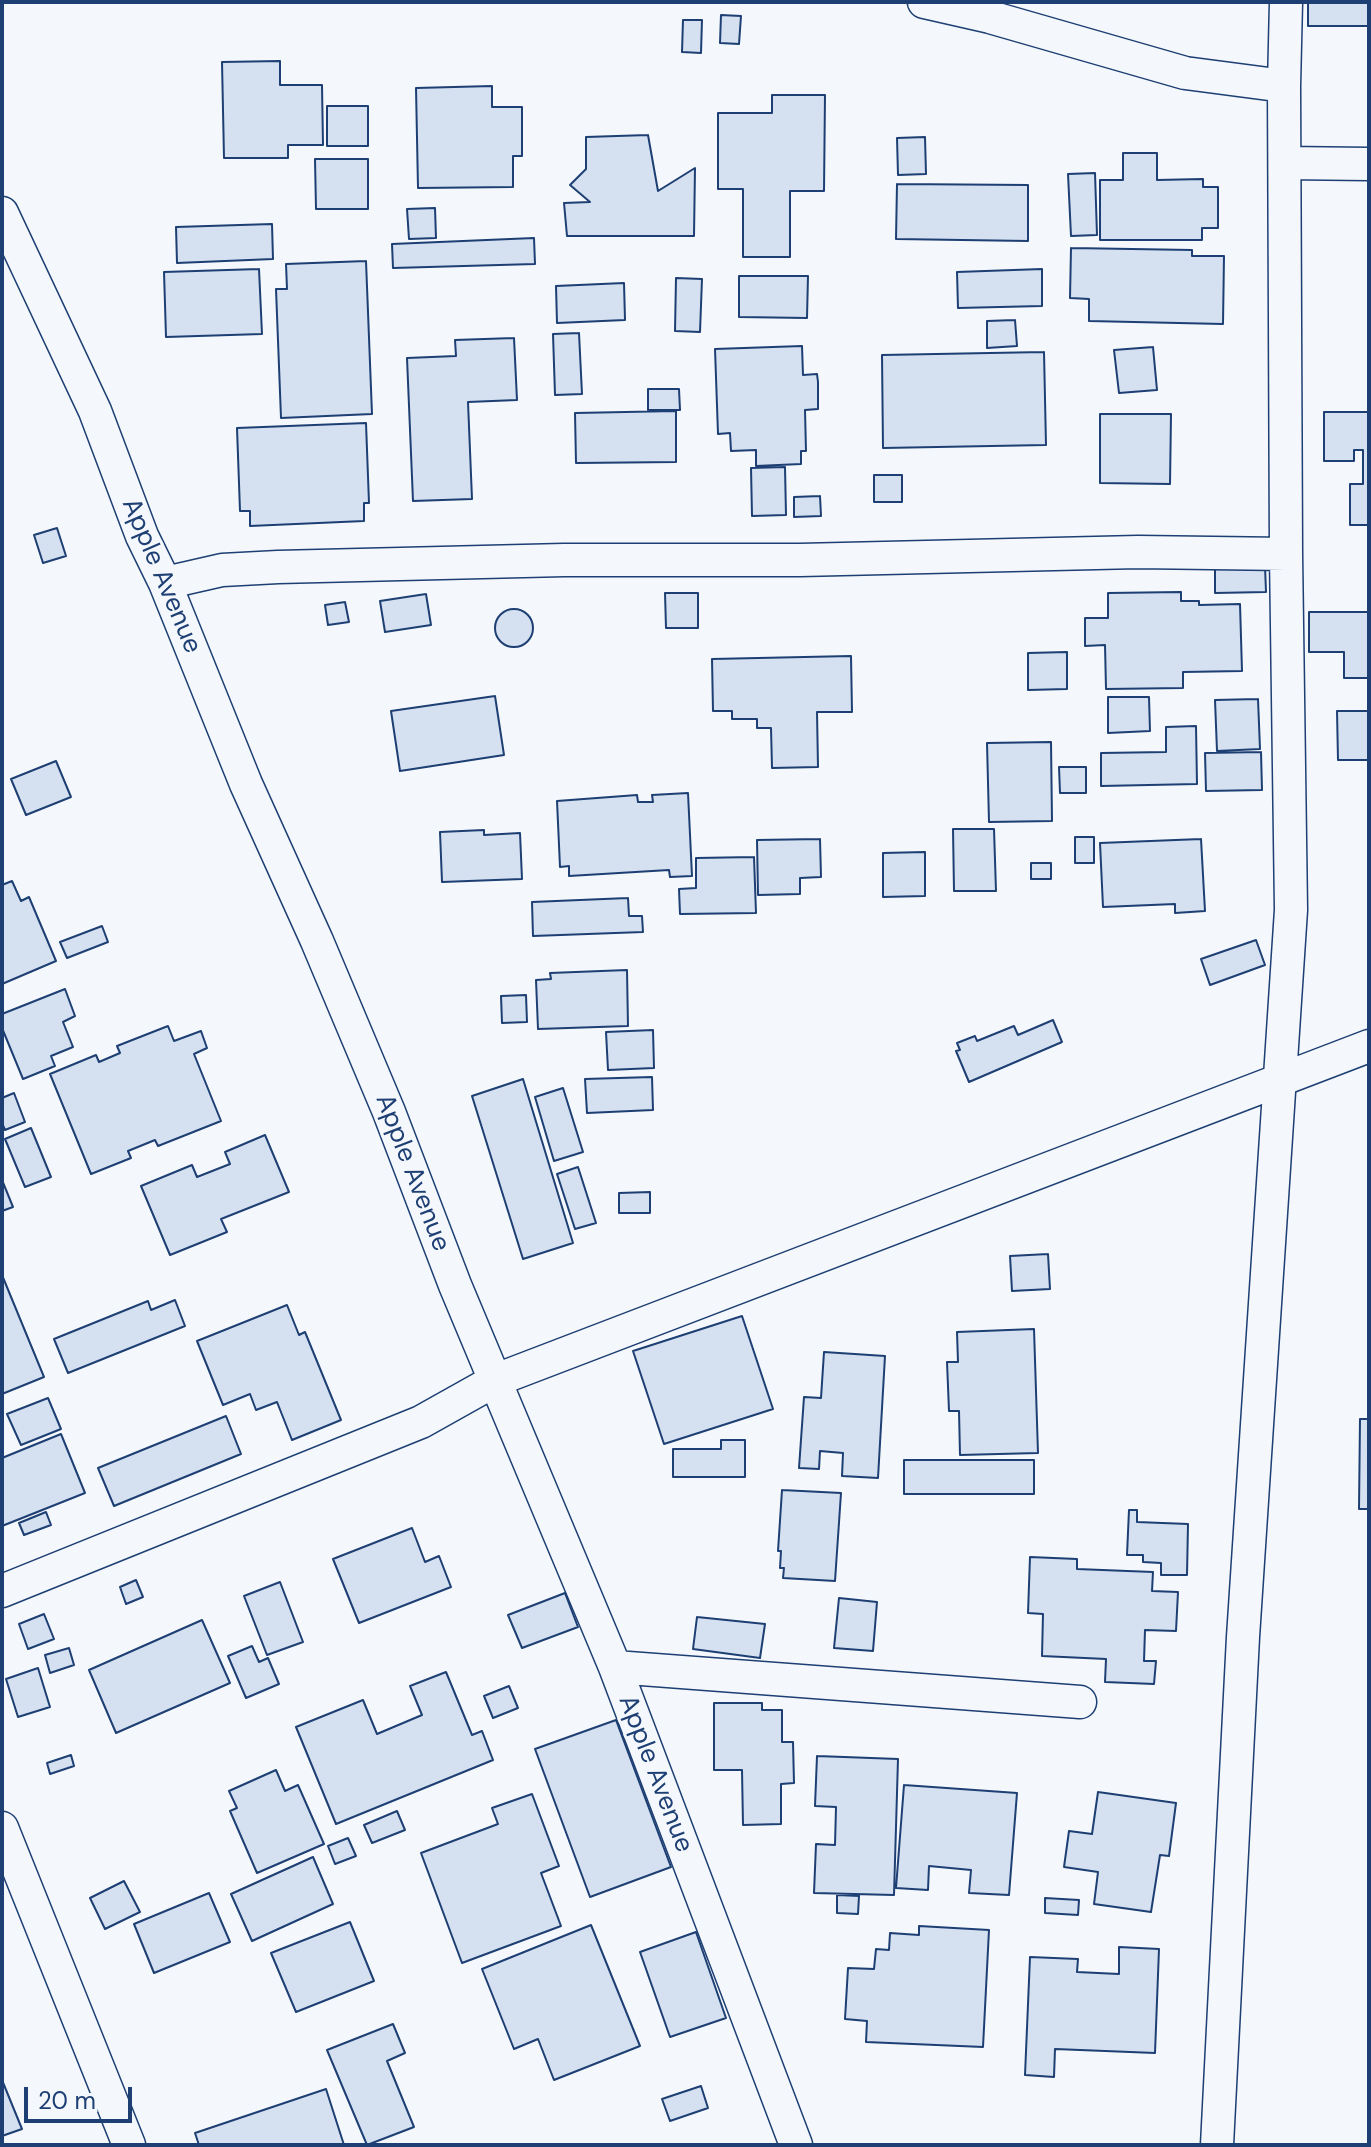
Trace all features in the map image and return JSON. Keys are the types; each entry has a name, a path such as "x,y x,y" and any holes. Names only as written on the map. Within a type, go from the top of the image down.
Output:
{"street":[{"path":"924,2 990,17 1185,73 1284,86"},
{"path":"1217,2145 1243,1637 1291,910 1286,554 1286,2"},
{"path":"1285,163 1369,164"},
{"name":"Apple Avenue","path":"2,213 95,411 142,536 165,583 246,784 389,1112 455,1285 615,1667 796,2145"},
{"path":"165,583 222,570 278,567 1138,552 1286,554"},
{"path":"2,1591 421,1422 496,1380 1369,1046"},
{"path":"615,1667 1080,1702"},
{"path":"2,1828 129,2145"}],"building":[{"path":"1308,2 1369,2 1369,26 1308,26"},
{"path":"721,15 741,16 739,44 720,43"},
{"path":"683,20 702,20 701,53 682,52"},
{"path":"280,61 280,85 322,85 323,145 288,145 288,158 224,158 222,62"},
{"path":"492,86 492,107 522,107 522,156 513,156 513,187 418,188 416,88"},
{"path":"772,95 825,95 824,191 790,191 790,257 743,257 743,189 718,189 718,113 772,113"},
{"path":"327,106 368,106 368,146 327,146"},
{"path":"648,135 658,191 695,168 694,236 567,236 564,203 590,202 570,185 586,169 586,137"},
{"path":"925,137 926,174 898,175 897,138"},
{"path":"1123,153 1157,153 1157,180 1203,179 1203,187 1218,187 1218,228 1202,228 1202,240 1100,240 1100,180 1123,180"},
{"path":"315,159 368,159 368,209 316,209"},
{"path":"1095,173 1097,235 1071,236 1068,174"},
{"path":"897,184 1028,185 1028,241 896,239"},
{"path":"435,208 436,238 409,239 407,209"},
{"path":"272,224 273,259 177,263 176,227"},
{"path":"534,238 535,264 393,268 392,244"},
{"path":"1071,248 1192,250 1192,256 1224,256 1223,324 1089,321 1089,299 1070,298"},
{"path":"366,261 372,414 281,418 276,289 287,289 286,264"},
{"path":"259,269 262,334 166,337 164,272"},
{"path":"1042,269 1042,306 958,308 957,272"},
{"path":"739,276 808,276 807,318 739,317"},
{"path":"676,278 702,279 700,332 675,331"},
{"path":"624,283 625,320 557,323 556,286"},
{"path":"1015,320 1017,346 987,348 987,321"},
{"path":"579,333 582,394 555,395 553,334"},
{"path":"514,338 517,400 468,402 472,499 413,501 407,358 456,356 455,340"},
{"path":"802,346 803,375 817,374 818,382 818,409 805,410 806,451 801,451 801,464 756,466 756,450 731,451 730,433 718,434 715,349"},
{"path":"1153,347 1157,390 1119,393 1114,350"},
{"path":"1044,352 1046,445 883,448 882,355"},
{"path":"648,389 679,389 680,410 648,410"},
{"path":"676,411 676,462 576,463 575,413"},
{"path":"1324,412 1369,412 1369,525 1350,525 1350,484 1363,484 1363,450 1354,450 1354,461 1324,461"},
{"path":"1100,414 1171,414 1170,484 1100,483"},
{"path":"366,423 369,503 364,503 364,521 250,526 250,511 240,511 237,428"},
{"path":"785,467 786,515 752,516 751,468"},
{"path":"874,475 902,475 902,502 874,502"},
{"path":"820,496 821,516 794,517 794,497"},
{"path":"57,528 66,556 43,563 34,535"},
{"path":"1265,566 1266,592 1215,593 1215,567"},
{"path":"1181,592 1181,601 1199,601 1199,605 1240,604 1242,671 1183,672 1183,688 1106,689 1105,645 1085,646 1085,618 1108,618 1108,593"},
{"path":"665,593 698,593 698,628 666,628"},
{"path":"426,594 431,625 385,632 380,601"},
{"path":"345,602 349,622 328,625 325,605"},
{"path":"514,609 528,614 533,628 528,642 514,647 500,642 495,628 500,614"},
{"path":"1309,612 1369,612 1369,678 1344,678 1344,652 1309,652"},
{"path":"1067,652 1067,689 1028,690 1028,653"},
{"path":"851,656 852,712 817,712 818,767 772,768 771,728 757,728 757,719 732,719 732,711 713,711 712,659"},
{"path":"495,696 504,755 400,771 391,711"},
{"path":"1108,697 1149,697 1150,731 1108,733"},
{"path":"1258,699 1260,749 1217,751 1215,700"},
{"path":"1337,711 1369,711 1369,760 1338,760"},
{"path":"1196,726 1197,784 1101,786 1101,753 1166,752 1166,727"},
{"path":"1051,742 1052,821 989,822 987,743"},
{"path":"1261,752 1262,790 1206,791 1205,753"},
{"path":"56,761 71,797 26,815 11,779"},
{"path":"1059,767 1086,767 1086,793 1060,793"},
{"path":"688,793 692,876 670,877 669,870 569,876 569,866 560,867 557,801 637,795 638,802 653,802 652,795"},
{"path":"953,829 994,829 996,891 954,891"},
{"path":"484,830 484,835 520,833 522,879 442,882 440,832"},
{"path":"1075,837 1094,837 1094,863 1075,863"},
{"path":"820,839 821,877 800,878 800,894 758,895 757,840"},
{"path":"1201,839 1205,911 1175,913 1175,904 1103,907 1100,843"},
{"path":"925,852 925,896 883,897 883,853"},
{"path":"754,857 756,913 680,914 679,889 696,888 696,858"},
{"path":"1031,863 1051,863 1051,879 1031,879"},
{"path":"12,881 21,901 29,897 56,961 2,984 2,885"},
{"path":"628,898 629,916 642,916 643,932 533,936 532,902"},
{"path":"102,926 108,942 67,958 60,942"},
{"path":"1256,940 1265,965 1210,985 1201,959"},
{"path":"627,970 628,1026 538,1029 536,980 551,979 550,973"},
{"path":"65,989 75,1016 63,1022 73,1047 51,1056 55,1066 23,1079 2,1028 2,1014"},
{"path":"526,995 527,1022 502,1023 501,996"},
{"path":"1053,1020 1062,1042 969,1082 956,1051 960,1050 957,1043 975,1036 977,1041 1014,1026 1018,1035"},
{"path":"168,1026 174,1041 201,1031 207,1048 194,1054 221,1121 158,1146 155,1140 128,1151 131,1158 91,1174 50,1074 96,1055 99,1062 120,1053 117,1046"},
{"path":"653,1030 654,1068 608,1070 606,1032"},
{"path":"652,1077 653,1110 587,1113 585,1079"},
{"path":"523,1079 573,1243 523,1259 472,1096"},
{"path":"563,1088 583,1152 554,1161 535,1097"},
{"path":"14,1093 25,1122 5,1130 2,1098"},
{"path":"31,1128 51,1177 25,1187 5,1139"},
{"path":"265,1135 289,1192 221,1219 227,1232 170,1255 141,1186 192,1165 197,1177 230,1164 225,1152"},
{"path":"578,1167 596,1223 575,1229 557,1174"},
{"path":"2,1180 13,1207 2,1211"},
{"path":"650,1192 650,1213 619,1213 619,1193"},
{"path":"1048,1254 1050,1289 1012,1291 1010,1256"},
{"path":"2,1275 44,1377 2,1394"},
{"path":"175,1300 185,1326 68,1373 54,1339 148,1301 151,1310"},
{"path":"287,1305 299,1335 305,1332 341,1420 292,1440 277,1402 256,1410 250,1394 223,1405 197,1341"},
{"path":"742,1316 773,1409 664,1444 633,1351"},
{"path":"1034,1329 1038,1453 960,1455 959,1411 949,1411 947,1362 958,1362 957,1332"},
{"path":"824,1352 885,1356 878,1478 842,1476 843,1453 820,1451 819,1469 799,1468 804,1397 821,1398"},
{"path":"48,1398 61,1429 21,1445 7,1414"},
{"path":"226,1416 241,1454 114,1506 98,1468"},
{"path":"1360,1419 1369,1419 1369,1509 1359,1509"},
{"path":"61,1434 85,1493 2,1526 2,1458"},
{"path":"721,1440 745,1440 745,1477 673,1477 673,1449 721,1449"},
{"path":"904,1460 1034,1460 1034,1494 904,1494"},
{"path":"782,1490 841,1493 835,1581 783,1578 781,1551 778,1551"},
{"path":"1129,1510 1137,1510 1137,1522 1188,1524 1187,1575 1161,1575 1161,1563 1143,1562 1143,1555 1127,1555"},
{"path":"46,1512 51,1525 24,1535 19,1523"},
{"path":"412,1528 425,1562 439,1556 451,1587 359,1623 333,1559"},
{"path":"1030,1557 1077,1559 1077,1569 1153,1572 1152,1591 1178,1592 1176,1631 1145,1630 1144,1661 1156,1661 1154,1684 1105,1682 1106,1659 1042,1656 1043,1614 1028,1613"},
{"path":"136,1580 143,1597 126,1604 120,1587"},
{"path":"280,1582 303,1642 267,1655 244,1596"},
{"path":"565,1593 578,1627 522,1648 508,1615"},
{"path":"839,1598 877,1602 873,1651 834,1648"},
{"path":"44,1614 54,1639 28,1649 19,1624"},
{"path":"697,1617 765,1624 760,1658 693,1649"},
{"path":"202,1620 230,1683 116,1733 89,1670"},
{"path":"252,1646 259,1662 268,1658 279,1684 246,1698 228,1656"},
{"path":"69,1648 74,1665 50,1673 45,1655"},
{"path":"38,1668 50,1707 18,1717 6,1679"},
{"path":"446,1672 472,1735 482,1731 493,1760 336,1824 296,1727 363,1700 377,1734 422,1715 410,1686"},
{"path":"509,1686 518,1708 493,1718 484,1696"},
{"path":"714,1703 762,1703 762,1710 782,1710 782,1742 793,1742 794,1783 781,1784 781,1824 743,1825 742,1770 714,1770"},
{"path":"616,1720 671,1867 590,1897 535,1749"},
{"path":"71,1755 74,1766 50,1774 47,1763"},
{"path":"817,1756 898,1759 894,1895 814,1893 816,1844 835,1845 836,1807 815,1806"},
{"path":"276,1770 285,1791 298,1785 324,1844 257,1873 230,1811 237,1808 229,1791"},
{"path":"904,1785 1017,1793 1009,1895 969,1893 971,1870 929,1866 928,1890 896,1888"},
{"path":"1098,1792 1176,1803 1169,1856 1160,1855 1151,1912 1094,1904 1098,1872 1064,1867 1069,1831 1092,1834"},
{"path":"532,1794 559,1866 541,1873 561,1926 462,1963 421,1853 498,1824 492,1808"},
{"path":"397,1811 405,1830 372,1843 364,1825"},
{"path":"348,1838 356,1856 335,1864 328,1846"},
{"path":"313,1857 333,1904 252,1941 231,1894"},
{"path":"124,1881 140,1912 105,1929 90,1898"},
{"path":"209,1893 230,1942 154,1973 134,1924"},
{"path":"837,1895 859,1896 858,1914 837,1913"},
{"path":"1045,1898 1079,1900 1078,1915 1045,1913"},
{"path":"350,1922 374,1981 296,2012 271,1953"},
{"path":"591,1925 640,2046 554,2080 538,2039 514,2049 482,1969"},
{"path":"919,1926 989,1930 983,2047 866,2042 867,2021 845,2019 848,1968 874,1969 876,1949 889,1950 890,1933 919,1935"},
{"path":"696,1932 726,2018 670,2037 640,1952"},
{"path":"1119,1947 1159,1949 1155,2053 1055,2049 1054,2077 1025,2075 1030,1957 1078,1959 1077,1972 1119,1974"},
{"path":"393,2024 405,2053 387,2061 414,2127 367,2145 327,2050"},
{"path":"2,2080 22,2129 2,2136"},
{"path":"701,2086 708,2108 670,2121 662,2099"},
{"path":"326,2089 344,2145 199,2145 195,2133"}]}
